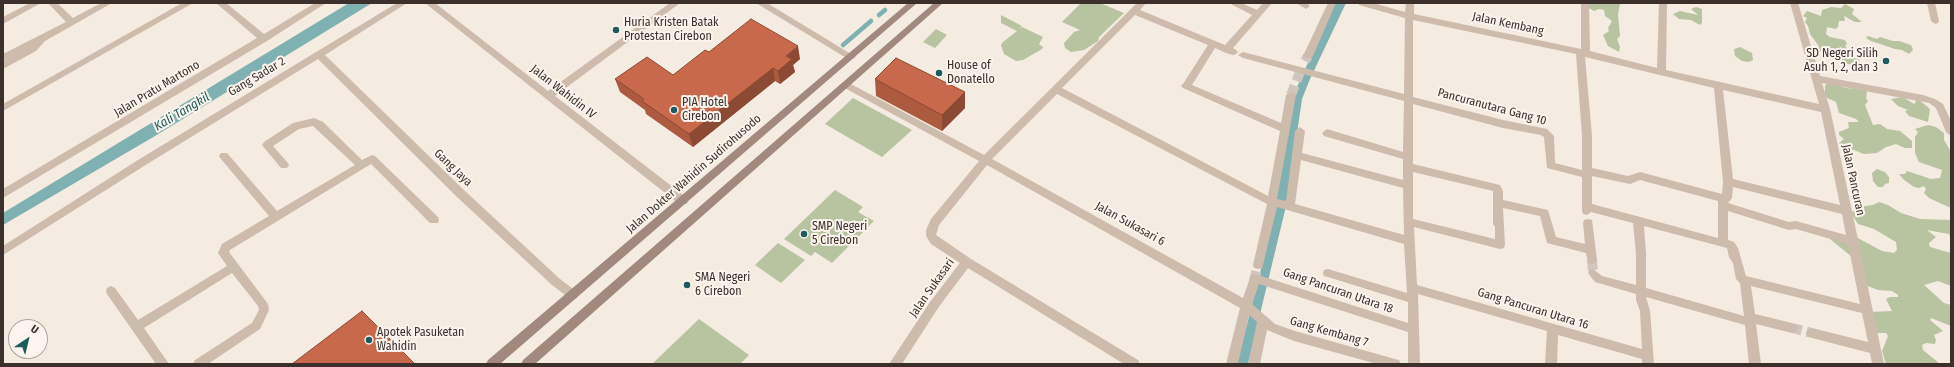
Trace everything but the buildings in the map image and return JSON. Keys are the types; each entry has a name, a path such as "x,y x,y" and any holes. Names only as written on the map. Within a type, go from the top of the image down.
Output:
{"main road":[{"name":"Jalan Dokter Wahidin Sudirohusodo","path":"492,364 913,3"},
{"path":"527,364 939,3"},
{"path":"862,47 879,55"}],"street":[{"path":"3,21 37,3"},
{"path":"52,3 72,22"},
{"path":"3,58 28,44 42,39 108,3"},
{"path":"3,108 189,3"},
{"path":"220,3 264,39"},
{"name":"Jalan Pratu Martono","path":"3,194 322,3"},
{"name":"Gang Sadar 2","path":"3,250 141,163 403,3"},
{"name":"Jalan Wahidin IV","path":"429,3 683,200"},
{"path":"548,96 676,3"},
{"path":"760,3 851,57"},
{"name":"Jalan Sukasari","path":"895,364 911,342 934,305 967,262 935,241 931,236 931,230 935,222 984,160 1142,3"},
{"path":"1233,3 1257,14"},
{"path":"1134,11 1229,51 1257,14 1268,3 1273,5 1275,3"},
{"path":"1301,71 1332,3"},
{"name":"Jalan Kembang","path":"1362,3 1409,16 1583,53 1661,73 1825,109"},
{"path":"1410,3 1408,241 1412,294 1414,364"},
{"path":"1585,3 1583,53 1587,136 1587,209 1723,243 1733,248 1734,257 1738,262 1740,277 1745,280 1867,310"},
{"path":"1661,73 1663,3"},
{"name":"Jalan Pancuran","path":"1794,3 1825,109 1878,364"},
{"path":"1931,3 1935,21"},
{"path":"3,66 33,49 42,39"},
{"path":"1214,45 1186,86 1285,129"},
{"name":"Gang Jaya","path":"319,55 461,194 556,282 573,295"},
{"path":"1243,55 1313,75 1409,98"},
{"path":"1817,79 1923,98 1932,101 1940,106 1951,132"},
{"path":"846,85 984,160"},
{"path":"1718,86 1729,197 1723,202"},
{"path":"1056,89 1264,199 1408,241"},
{"path":"1258,265 1274,202 1291,95"},
{"name":"Pancuranutara Gang 10","path":"1409,98 1504,124 1544,132 1549,136 1550,165 1587,173"},
{"path":"284,165 267,144 296,126 314,122 320,125 361,165"},
{"path":"1288,206 1300,131"},
{"path":"1327,133 1409,156"},
{"path":"1283,140 1298,143"},
{"path":"1297,155 1408,186"},
{"path":"224,156 276,217"},
{"path":"199,364 256,326 263,315 263,304 223,253 226,247 372,159 434,220"},
{"name":"Jalan Sukasari 6","path":"984,160 996,164 1247,306 1261,319"},
{"path":"1408,222 1499,246 1498,204 1495,187 1409,167"},
{"path":"1587,173 1630,180 1633,177 1640,176 1723,202 1789,226 1796,225 1853,241"},
{"path":"1728,182 1847,211"},
{"path":"1723,202 1723,243"},
{"path":"1498,204 1544,213 1551,240 1591,255 1588,223"},
{"path":"1638,222 1642,290 1641,300 1644,302 1648,359"},
{"path":"967,262 1134,364"},
{"path":"137,327 233,267"},
{"name":"Gang Pancuran Utara 16","path":"1328,273 1412,294 1462,301 1553,328 1558,332 1648,359"},
{"path":"1593,273 1599,279 1685,302 1697,308 1792,328"},
{"name":"Gang Pancuran Utara 18","path":"1247,306 1255,279 1270,282 1389,322 1413,328"},
{"path":"1745,280 1755,364"},
{"path":"112,291 163,364"},
{"path":"1232,364 1247,306"},
{"path":"1254,364 1261,319"},
{"name":"Gang Kembang 7","path":"1261,319 1271,327 1294,336 1395,364"},
{"path":"1551,364 1553,328"},
{"path":"1812,333 1875,350"}],"green space":[{"path":"1081,3 1100,3 1124,13 1099,37 1098,41 1084,50 1071,52 1065,48 1064,43 1074,32 1080,30 1062,22"},
{"path":"1586,3 1620,4 1618,14 1620,36 1617,39 1620,47 1619,52 1608,46 1603,35 1609,31 1608,28 1612,21 1605,16 1604,10 1599,9 1594,11 1587,7"},
{"path":"1845,4 1854,9 1852,14 1862,22 1855,22 1844,16 1845,21 1839,21 1836,29 1827,27 1826,34 1830,37 1845,40 1847,44 1845,46 1849,51 1848,53 1859,60 1860,63 1858,66 1843,63 1836,57 1826,55 1820,51 1805,22 1807,18 1803,16 1807,11 1821,16 1822,10 1831,7 1841,8"},
{"path":"1696,7 1702,9 1702,23 1700,25 1691,20 1679,19 1673,14 1680,11 1698,15 1691,9"},
{"path":"1001,15 1022,26 1019,29 1022,27 1043,37 1039,44 1043,47 1042,49 1023,60 1016,61 1004,54 1001,45 1017,31 1001,23"},
{"path":"936,29 947,35 935,48 923,42"},
{"path":"1868,36 1877,39 1880,37 1893,41 1899,41 1911,45 1913,50 1909,54 1902,50 1871,41 1866,38"},
{"path":"1740,47 1752,53 1753,60 1749,62 1742,61 1735,56 1734,49"},
{"path":"1828,82 1846,88 1865,90 1867,92 1866,98 1868,101 1865,105 1873,125 1880,124 1887,129 1900,131 1912,141 1912,148 1905,148 1896,144 1886,147 1877,153 1864,154 1841,145 1839,143 1844,139 1839,135 1839,132 1849,128 1848,122 1859,122 1856,119 1839,113 1836,102 1825,97 1825,86"},
{"path":"1903,97 1914,104 1916,102 1915,99 1918,99 1930,109 1928,122 1909,116 1905,111 1908,110 1898,106 1891,99"},
{"path":"853,98 912,130 882,157 825,124"},
{"path":"1928,125 1936,127 1944,133 1944,140 1951,152 1951,208 1929,198 1924,193 1926,189 1924,186 1919,188 1914,187 1899,174 1905,174 1907,171 1931,179 1940,178 1942,170 1919,162 1915,153 1915,137 1918,132 1915,129"},
{"path":"1877,169 1885,172 1889,177 1889,183 1885,184 1883,187 1878,187 1873,181 1872,173"},
{"path":"835,190 863,207 858,212 874,221 832,263 815,252 811,256 784,239"},
{"path":"1879,202 1888,205 1901,213 1920,219 1951,220 1951,239 1949,234 1927,230 1936,237 1929,243 1930,247 1951,253 1951,286 1938,281 1924,285 1944,303 1951,305 1951,326 1931,318 1930,320 1943,331 1934,335 1936,340 1935,344 1926,343 1922,345 1923,350 1940,364 1886,364 1882,351 1888,336 1886,333 1877,333 1869,312 1892,311 1886,299 1890,297 1898,297 1898,295 1892,291 1878,290 1865,285 1857,261 1830,239 1838,235 1852,235 1882,251 1894,253 1897,250 1896,242 1874,229 1858,224 1851,213 1858,207 1873,205"},
{"path":"778,243 805,260 781,283 755,265"},
{"path":"699,319 749,355 740,364 652,364"}],"water":[{"name":"Kali Tangkil","path":"349,3 372,3 155,136 3,225 3,213"},
{"path":"1335,3 1346,3 1302,99 1287,202 1248,364 1237,364 1264,257 1293,96"}],"waterway":[{"path":"879,15 885,10"},
{"path":"843,45 871,21"}],"tunnel":[{"path":"1305,61 1308,56"},
{"path":"1291,95 1300,72"},
{"path":"1592,260 1593,273"},
{"path":"1254,281 1258,265"},
{"path":"1792,328 1812,333"}],"place":[{"name":"Huria Kristen Batak Protestan Cirebon","path":"616,30"},
{"name":"SD Negeri Silih Asuh 1, 2, dan 3","path":"1886,61"},
{"name":"House of Donatello","path":"939,73"},
{"name":"PIA Hotel Cirebon","path":"674,110"},
{"name":"SMP Negeri 5 Cirebon","path":"804,234"},
{"name":"SMA Negeri 6 Cirebon","path":"687,285"},
{"name":"Apotek Pasuketan Wahidin","path":"369,340"}]}
